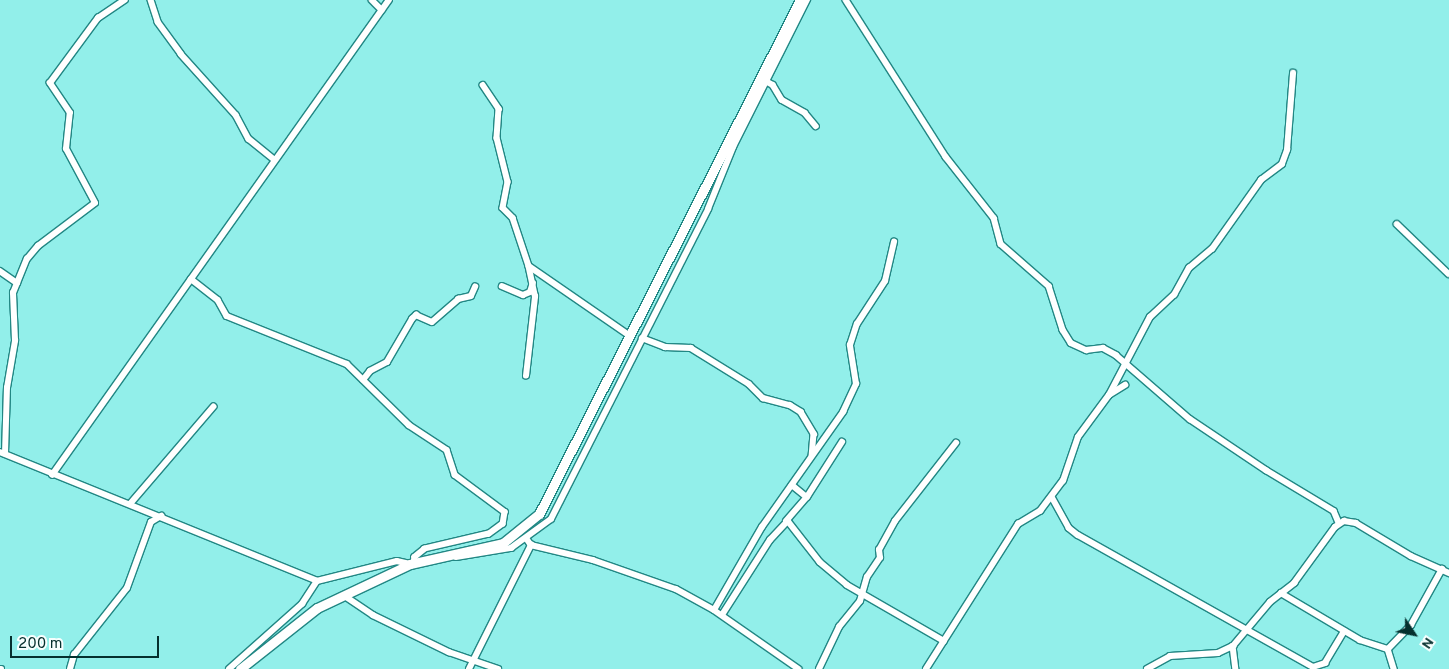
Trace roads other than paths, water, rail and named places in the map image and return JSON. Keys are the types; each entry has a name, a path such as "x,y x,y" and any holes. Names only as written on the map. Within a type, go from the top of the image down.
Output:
{"street":[{"path":"125,0 98,18 50,83 70,113 66,149 95,203 38,246 17,283 12,303 15,341 7,388 3,453 52,475 162,516 317,581 397,561 412,564"},
{"path":"151,0 158,22 181,54 236,115 249,140 275,160"},
{"path":"372,0 382,10"},
{"path":"52,475 389,0"},
{"path":"445,554 448,559 482,555 511,548 527,539 551,519 642,338 800,0"},
{"path":"240,669 314,610 412,564 445,554 503,543 539,514 577,446 629,335 807,0"},
{"path":"846,0 946,157 994,218 1001,244 1050,286 1063,330 1071,343 1086,350 1107,349 1197,423 1266,470 1330,508 1339,523"},
{"path":"926,669 1018,524 1040,511 1063,480 1078,436 1109,395 1150,317 1174,295 1189,268 1212,249 1261,180 1282,164 1287,150 1293,73"},
{"path":"764,80 782,100 805,112 816,126"},
{"path":"484,85 499,109 497,138 508,182 503,208 513,218 533,282 533,325 526,376"},
{"path":"1397,224 1449,274"},
{"path":"714,610 792,485 835,426 856,384 849,347 857,324 885,280 894,242"},
{"path":"528,266 629,335"},
{"path":"0,271 17,283"},
{"path":"502,286 523,295 530,292 533,282 541,276"},
{"path":"191,279 218,300 227,316 309,352 335,359 363,380 409,425 447,450 455,475 505,512 504,524 489,534 426,549 415,557 412,564"},
{"path":"363,380 366,374 387,362 412,318 416,315 432,322 458,299 471,296 475,287"},
{"path":"642,338 665,347 690,348 749,384 763,398 790,405 801,412 814,434 812,458"},
{"path":"1109,395 1125,385"},
{"path":"130,504 213,408"},
{"path":"722,616 784,523 807,497 842,442"},
{"path":"819,669 839,627 862,594 895,521 956,443"},
{"path":"792,485 807,497"},
{"path":"1052,497 1078,536 1172,586 1247,632 1321,668 1344,631"},
{"path":"70,669 74,655 128,588 151,522 162,516"},
{"path":"1147,669 1170,656 1218,653 1233,646 1281,593 1294,583 1339,523 1356,522 1411,556 1449,573"},
{"path":"784,523 792,524 820,562 862,594 944,641"},
{"path":"527,539 531,545 634,572 714,610 799,669"},
{"path":"469,669 531,545"},
{"path":"1388,649 1411,625 1442,569"},
{"path":"229,669 308,596 317,581"},
{"path":"1281,593 1344,631 1388,649"},
{"path":"308,596 314,610"},
{"path":"345,596 373,615 498,669"},
{"path":"1233,646 1236,669"},
{"path":"1388,649 1394,669"}]}
